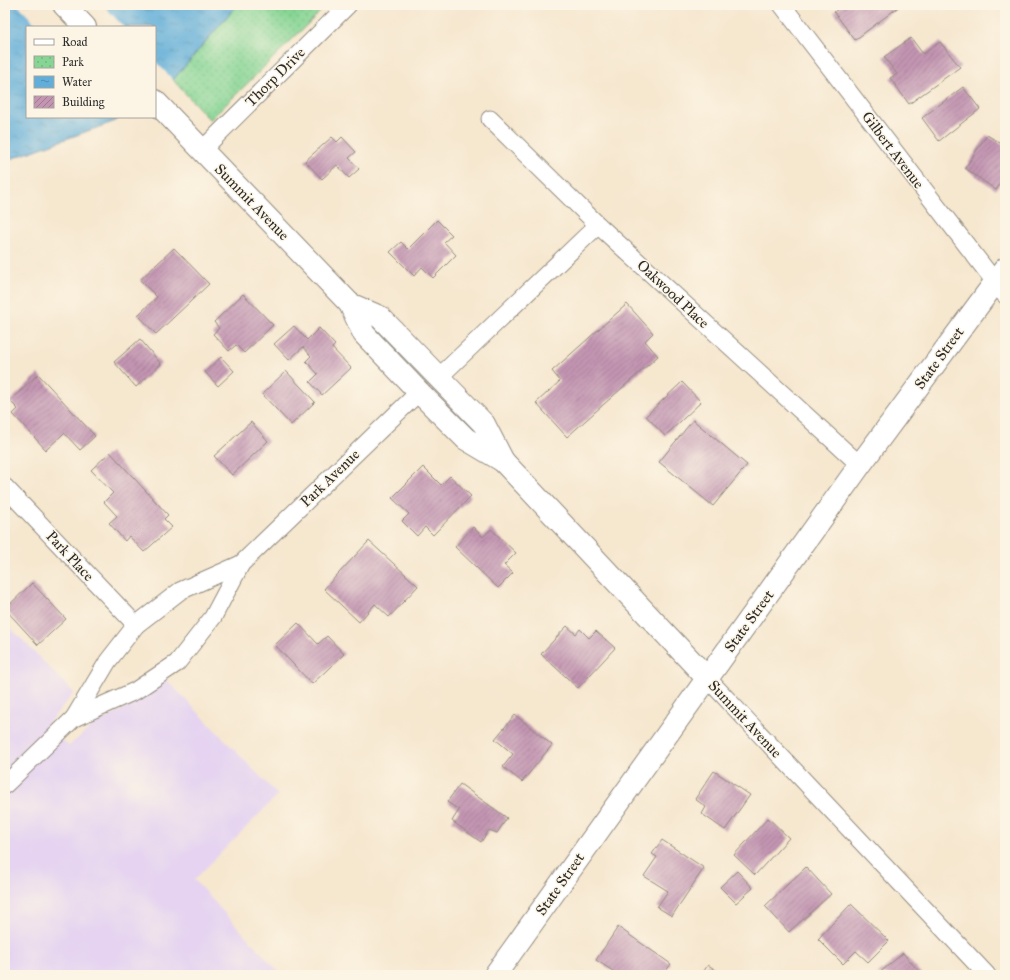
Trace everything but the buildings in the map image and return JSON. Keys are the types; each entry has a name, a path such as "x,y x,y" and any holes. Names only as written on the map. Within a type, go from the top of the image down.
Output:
{"main road":[{"path":"64,5 84,26"},
{"name":"Summit Avenue","path":"156,102 350,304 364,334 418,392 466,438 504,461"},
{"name":"State Street","path":"495,975 860,465 1002,282"},
{"name":"Summit Avenue","path":"350,304 380,317 484,424 504,461 707,678"}],"street":[{"name":"Thorp Drive","path":"196,143 348,5"},
{"name":"Gilbert Avenue","path":"782,5 1002,282"},
{"name":"Oakwood Place","path":"490,119 598,225 860,465"},
{"path":"438,378 598,225"},
{"name":"Park Avenue","path":"74,718 135,691 177,663 213,617 241,564 418,392"},
{"name":"Park Place","path":"5,486 136,625"},
{"name":"Park Avenue","path":"5,785 74,718 108,661 136,625 180,591 241,564"},
{"name":"Summit Avenue","path":"707,678 987,975"}],"shaded area":[{"path":"5,622 74,693 47,725 69,746 97,722 112,716 140,699 166,679 278,795 194,880 282,975 5,975"}],"green space":[{"path":"237,5 327,5 210,120 173,80"}],"water":[{"path":"5,5 237,5 173,80 156,92 156,26 26,26 26,118 119,118 113,122 5,161"}],"pier":[{"path":"18,5 103,5 123,26 37,26"},
{"path":"156,62 174,81 156,94"}]}
